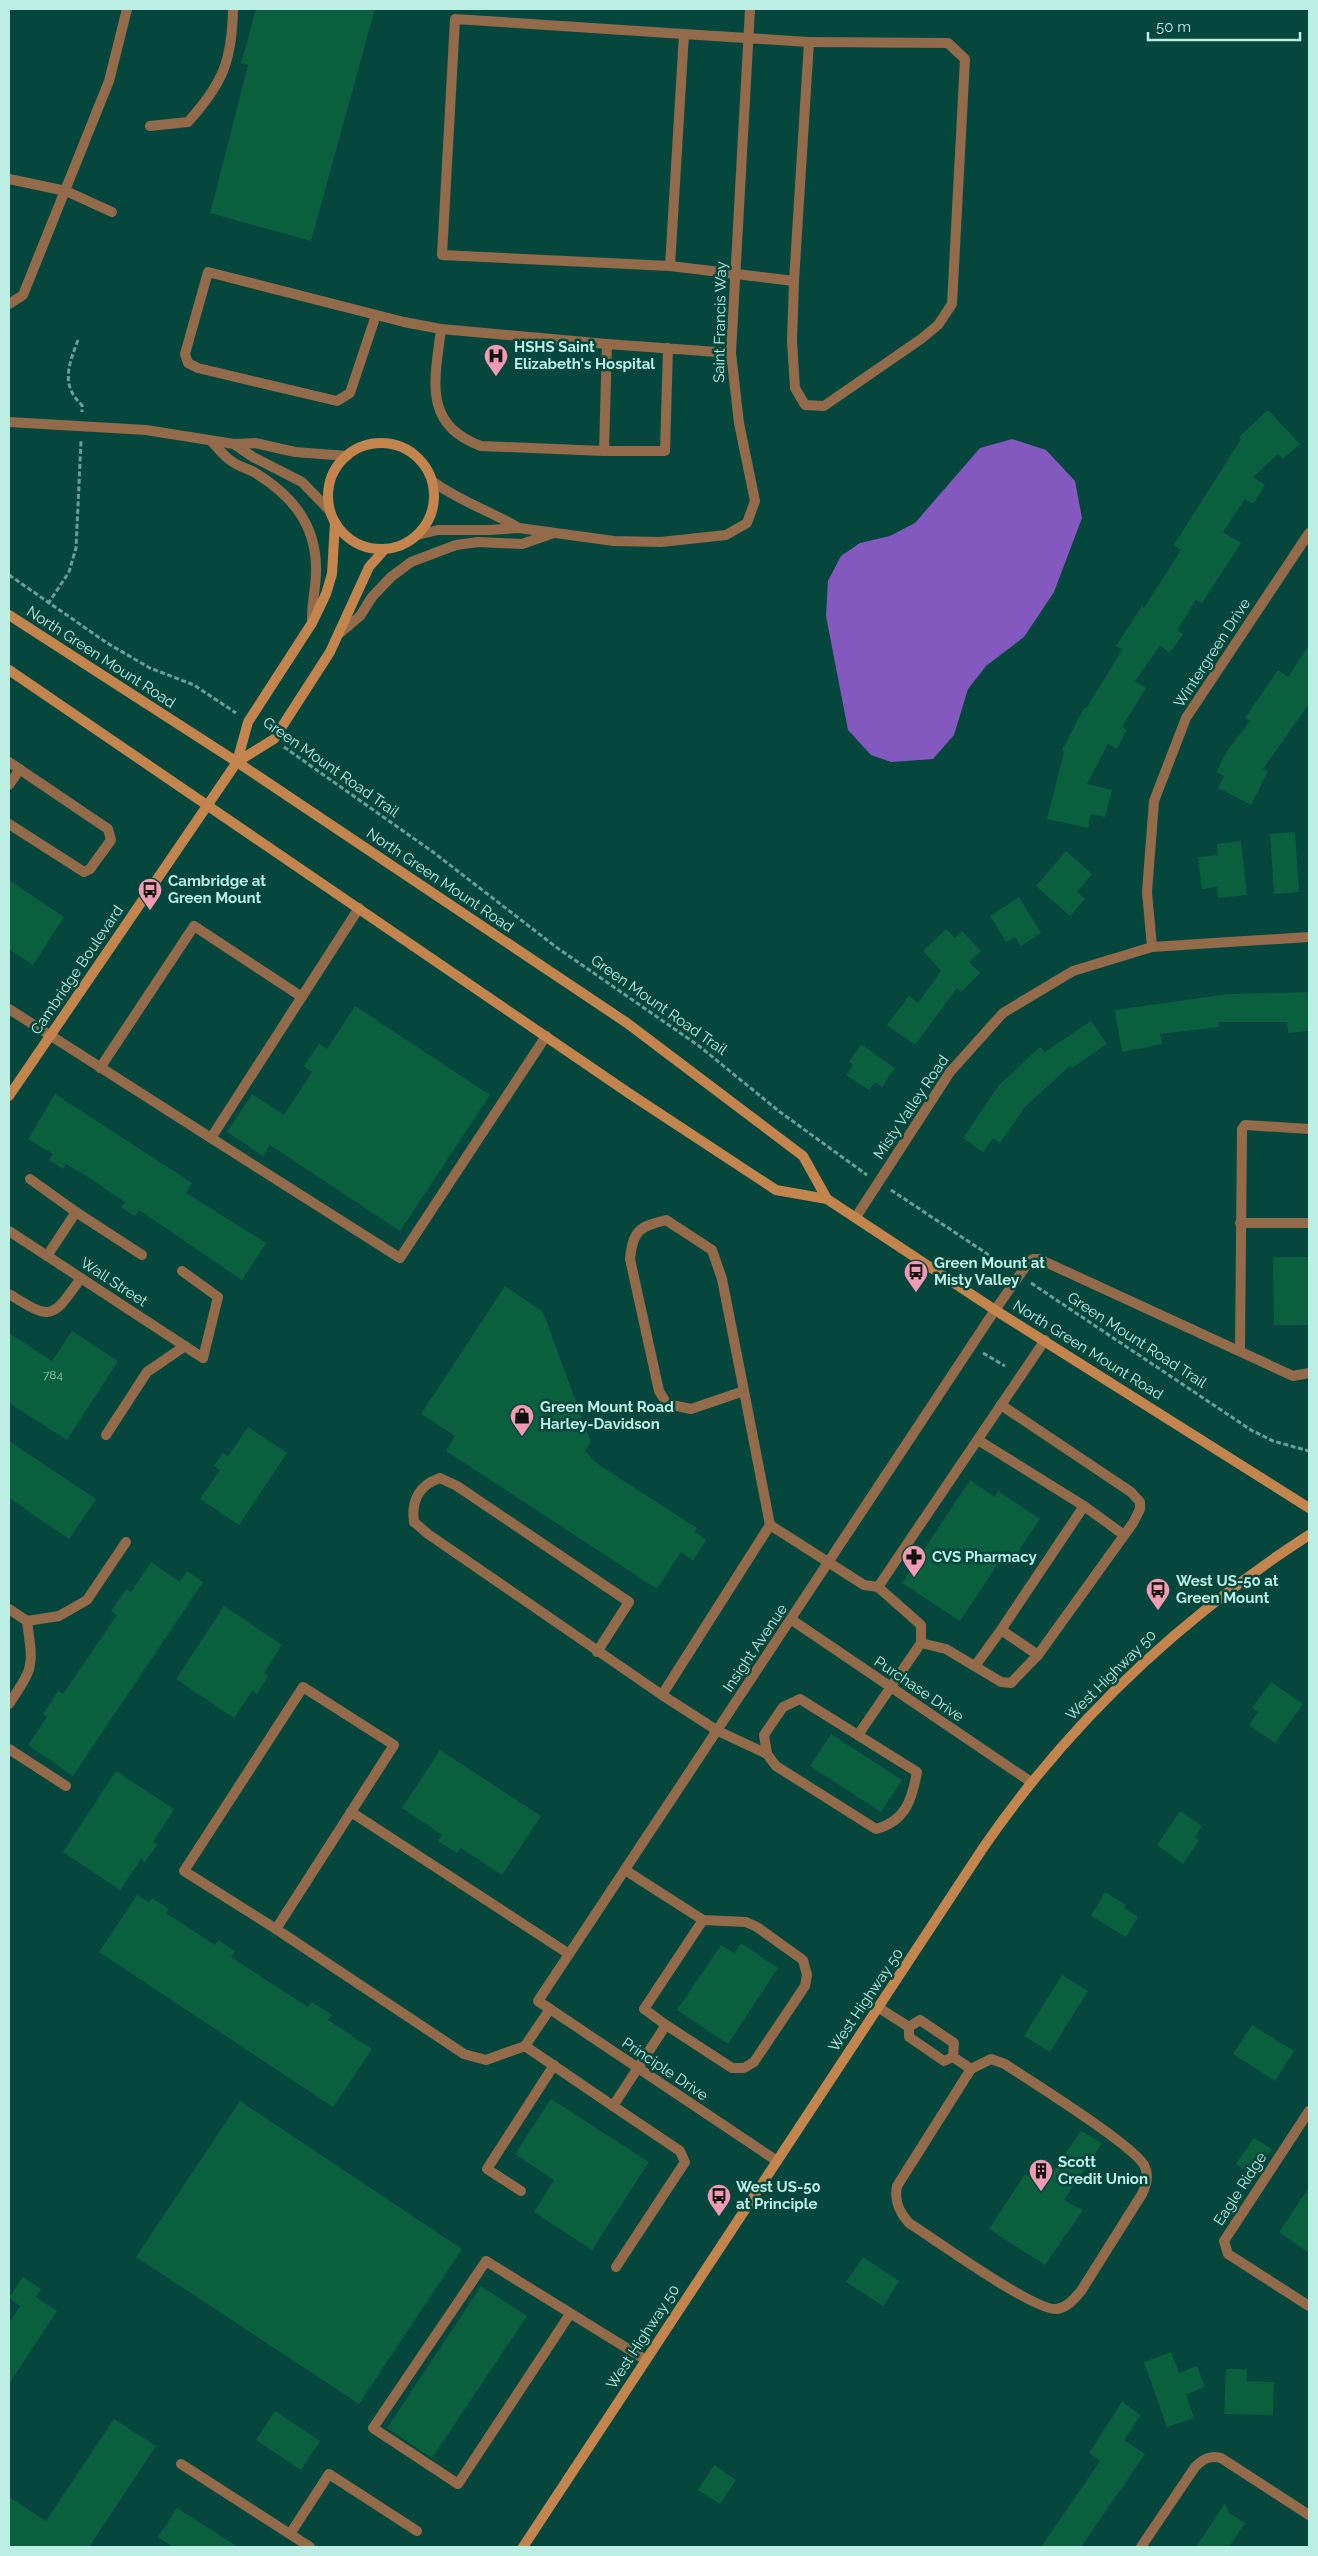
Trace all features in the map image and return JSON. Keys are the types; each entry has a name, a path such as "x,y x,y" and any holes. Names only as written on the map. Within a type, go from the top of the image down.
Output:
{"street":[{"path":"9,304 23,295 66,191 109,81 127,9"},
{"path":"150,126 188,122 211,97 228,64 233,38 233,9"},
{"name":"Saint Francis Way","path":"417,535 438,530 519,528 614,541 661,542 726,535 747,523 755,501 739,423 731,353 750,9"},
{"path":"794,281 735,276 670,266 442,255 454,29 455,19 808,42 948,43 965,59 952,304 938,325 921,339 824,406 805,405 795,388 792,341 808,42"},
{"path":"670,266 684,34"},
{"path":"9,179 66,191 112,212"},
{"path":"376,315 350,393 336,401 198,368 188,363 186,354 208,272 376,315 441,329 731,353"},
{"path":"441,329 434,382 438,409 448,424 463,439 481,446 604,451 665,451 668,348"},
{"path":"604,451 607,344"},
{"path":"9,422 82,424 146,430 234,444 254,443 295,452 347,456"},
{"path":"211,441 231,462 252,470 284,493 302,515 312,539 316,565 315,586 311,602 312,623"},
{"path":"379,443 396,446 412,453 420,461 432,481 433,498 430,516 417,535 407,542 385,549 362,546 351,540 335,522 330,510 329,486 333,474 347,456 367,445 379,443"},
{"path":"234,444 302,482 330,510"},
{"name":"Saint Francis Way","path":"432,481 462,500 494,513 519,528"},
{"path":"237,762 248,722 312,623 332,574 335,522"},
{"name":"Saint Francis Way","path":"340,633 360,616 372,597 390,577 411,562 456,545 478,542 522,544 552,533"},
{"name":"Wintergreen Drive","path":"1152,947 1147,892 1154,801 1186,718 1309,533"},
{"path":"237,762 274,739 308,690 340,633 366,575 385,549"},
{"name":"North Green Mount Road","path":"9,615 237,762 627,1023 803,1156 827,1199"},
{"name":"North Green Mount Road","path":"9,670 546,1036 776,1190 827,1199 995,1310 1309,1508"},
{"path":"9,762 108,829 111,840 90,869 84,872 9,824"},
{"name":"Cambridge Boulevard","path":"9,1096 237,762"},
{"path":"9,785 20,769"},
{"path":"211,1138 360,908"},
{"path":"100,1068 194,926 302,997"},
{"name":"Misty Valley Road","path":"856,1217 950,1072 1003,1013 1073,971 1152,947 1309,937"},
{"path":"9,1009 400,1258 546,1036"},
{"path":"1309,1129 1245,1124 1242,1129 1240,1223 1240,1351 1293,1376 1309,1373"},
{"path":"30,1179 142,1255"},
{"path":"47,1256 76,1212"},
{"path":"662,1695 770,1525 722,1279 712,1250 666,1220 643,1227 632,1238 630,1259 659,1391 668,1404 691,1409 744,1392"},
{"path":"1240,1223 1309,1222"},
{"name":"Wall Street","path":"9,1232 203,1358 218,1297 182,1271"},
{"name":"Insight Avenue","path":"538,2001 1028,1263 1033,1259 1039,1258 1240,1351"},
{"path":"9,1294 36,1312 48,1313 59,1308 81,1278"},
{"path":"878,1588 1045,1340"},
{"path":"106,1435 147,1372 185,1346"},
{"path":"921,1643 946,1649 1001,1682 1011,1683 1038,1656 1133,1523 1140,1509 1140,1502 1131,1492 1001,1405"},
{"path":"978,1440 1084,1506 1124,1535"},
{"path":"596,1652 629,1602 457,1486 440,1478 428,1482 415,1497 412,1510 414,1522 428,1534 596,1652 662,1695 718,1731 767,1754"},
{"path":"975,1666 1084,1506"},
{"path":"770,1525 864,1585 878,1588 920,1625 921,1643 858,1735"},
{"name":"West Highway 50","path":"522,2547 983,1848 1031,1782 1105,1700 1170,1638 1226,1591 1309,1535"},
{"path":"9,1610 27,1621 59,1616 87,1600 126,1542"},
{"name":"Purchase Drive","path":"792,1620 1031,1782"},
{"path":"9,1704 30,1672 32,1665 27,1621"},
{"path":"1001,1630 1038,1656"},
{"path":"276,1929 394,1745 303,1687 184,1871 276,1929 464,2054 486,2060 525,2046 550,2009"},
{"path":"800,1699 917,1772 911,1800 902,1814 886,1826 876,1829 776,1766 767,1754 764,1735 784,1708 800,1699"},
{"path":"9,1749 66,1786"},
{"path":"351,1812 569,1954"},
{"path":"625,1870 703,1920 746,1922 757,1927 803,1960 808,1975 805,1986 754,2062 744,2068 732,2068 644,2009 703,1920"},
{"name":"Principle Drive","path":"538,2001 777,2161"},
{"path":"879,2008 909,2027"},
{"path":"909,2027 920,2020 954,2043 953,2057"},
{"path":"614,2106 636,2068 666,2025"},
{"path":"909,2027 909,2037 944,2061 953,2057"},
{"path":"525,2046 680,2151 685,2162 616,2267"},
{"path":"953,2057 971,2069"},
{"path":"991,2060 1005,2064 1129,2149 1145,2168 1146,2183 1142,2194 1081,2292 1064,2307 1046,2309 1019,2295 908,2223 898,2209 895,2194 897,2186 971,2069 991,2060"},
{"path":"521,2191 487,2169 554,2065"},
{"name":"Eagle Ridge","path":"1309,2111 1224,2242 1228,2254 1309,2306"},
{"path":"570,2314 458,2484 373,2428 486,2261 646,2360"},
{"path":"1141,2547 1195,2467 1205,2458 1221,2458 1309,2515"},
{"path":"181,2464 310,2547"},
{"path":"290,2534 329,2474 417,2531"}],"path":[{"path":"48,604 69,572 76,548 82,405 72,394 67,379 78,340"},
{"name":"Green Mount Road Trail","path":"9,575 48,604 133,658 194,685 248,722"},
{"name":"Green Mount Road Trail","path":"274,739 433,852 556,946 699,1046 828,1148 1251,1430 1273,1441 1309,1451"},
{"path":"981,1352 1005,1366"}],"shaded area":[{"path":"1012,439 1046,450 1075,481 1082,518 1054,592 1024,637 986,666 968,689 954,735 933,759 891,762 871,755 848,730 826,616 828,581 841,556 860,543 890,536 915,523 980,448"}],"building":[{"path":"256,9 375,9 311,241 210,213 248,65 241,63"},
{"path":"1268,410 1300,444 1283,459 1278,454 1253,477 1265,485 1253,504 1245,499 1223,532 1241,543 1202,603 1196,600 1177,630 1183,634 1170,653 1160,646 1135,681 1146,688 1122,727 1127,730 1117,749 1108,744 1087,784 1112,790 1105,817 1091,814 1088,828 1047,819 1064,751 1062,750 1084,708 1086,709 1122,650 1116,646 1142,606 1144,608 1181,550 1174,545 1241,439 1239,437"},
{"path":"1309,645 1309,704 1263,769 1268,771 1251,805 1218,788 1224,776 1216,772 1227,751 1250,721 1245,718 1278,670 1288,677"},
{"path":"1295,832 1299,892 1274,894 1270,834"},
{"path":"1241,841 1247,895 1218,898 1217,887 1202,889 1198,857 1218,855 1217,844"},
{"path":"1066,851 1092,874 1077,892 1085,899 1070,916 1036,886"},
{"path":"9,880 64,917 33,965 9,949"},
{"path":"1019,897 1041,933 1021,946 1015,937 1006,942 990,916"},
{"path":"946,929 955,938 962,931 981,951 969,962 980,973 961,992 957,988 915,1045 887,1025 909,996 918,1003 941,971 923,951"},
{"path":"1309,992 1309,1031 1288,1033 1287,1022 1218,1022 1219,1027 1160,1034 1162,1044 1122,1052 1115,1010 1228,994"},
{"path":"355,1006 490,1095 400,1231 270,1145 263,1156 227,1132 252,1094 284,1115 312,1072 304,1066 319,1044 327,1049"},
{"path":"1091,1021 1107,1044 1072,1068 1071,1065 1025,1107 1000,1143 993,1138 983,1152 963,1138 999,1085 1040,1047 1045,1052"},
{"path":"861,1044 895,1068 882,1087 875,1082 869,1090 846,1075 853,1065 849,1062"},
{"path":"55,1094 192,1183 186,1193 266,1243 242,1280 139,1210 135,1216 121,1207 125,1202 88,1177 66,1164 63,1169 49,1160 53,1154 28,1139"},
{"path":"1273,1257 1309,1257 1309,1325 1274,1325"},
{"name":"Green Mount Road Harley-Davidson","path":"505,1286 543,1312 591,1442 585,1451 599,1465 697,1528 695,1532 706,1540 693,1561 681,1552 657,1589 446,1451 455,1436 421,1414"},
{"path":"72,1331 118,1361 67,1440 9,1403 9,1333 52,1361"},
{"path":"248,1427 287,1453 239,1525 200,1499 220,1470 214,1466 223,1453 228,1456"},
{"path":"9,1441 96,1499 69,1539 9,1498"},
{"path":"970,1480 995,1497 998,1491 1040,1519 1015,1556 1007,1550 960,1621 902,1583"},
{"path":"151,1562 180,1582 187,1571 203,1582 73,1776 28,1745 47,1717 43,1714 58,1691 63,1694 117,1615 111,1611 126,1589 131,1592"},
{"path":"224,1606 282,1645 264,1673 268,1676 257,1694 252,1691 234,1718 176,1679"},
{"path":"1271,1682 1303,1704 1275,1743 1249,1725 1258,1712 1252,1708"},
{"path":"831,1734 902,1780 881,1812 810,1766"},
{"path":"440,1750 541,1816 502,1875 461,1848 457,1853 438,1841 442,1835 402,1808"},
{"path":"116,1771 174,1809 153,1842 157,1845 145,1862 141,1859 120,1890 63,1852"},
{"path":"1180,1811 1202,1826 1195,1837 1199,1840 1183,1864 1157,1845"},
{"path":"1105,1892 1126,1905 1124,1908 1138,1917 1126,1937 1091,1916"},
{"path":"137,1895 149,1902 152,1898 169,1909 166,1913 215,1945 218,1940 235,1951 231,1957 308,2007 312,2002 332,2015 328,2020 372,2049 333,2107 99,1952"},
{"path":"741,1943 778,1968 728,2044 677,2010 721,1945 734,1953"},
{"path":"1062,1975 1088,1991 1050,2052 1024,2036"},
{"path":"1252,2025 1294,2051 1275,2081 1233,2054"},
{"path":"551,2099 649,2162 592,2250 534,2212 554,2180 515,2154"},
{"path":"240,2101 462,2249 359,2404 136,2257"},
{"name":"Scott Credit Union","path":"1081,2131 1102,2143 1064,2200 1083,2210 1045,2265 989,2229 1025,2174 1044,2185"},
{"path":"1254,2138 1272,2149 1254,2176 1236,2164"},
{"path":"1309,2187 1309,2253 1279,2232"},
{"path":"863,2257 899,2281 883,2306 846,2282"},
{"path":"23,2277 41,2289 36,2297 57,2311 9,2384 9,2323 20,2306 9,2298"},
{"path":"481,2286 527,2316 432,2458 387,2428"},
{"path":"1171,2352 1179,2373 1197,2366 1205,2387 1186,2394 1194,2418 1167,2427 1144,2362"},
{"path":"1226,2369 1247,2369 1247,2381 1274,2382 1273,2415 1224,2414"},
{"path":"1122,2402 1141,2415 1124,2440 1145,2454 1081,2547 1041,2547 1100,2461 1089,2453"},
{"path":"275,2411 320,2441 301,2470 256,2440"},
{"path":"114,2419 156,2446 89,2547 9,2547 9,2497 46,2521"},
{"path":"714,2465 736,2480 720,2504 698,2490"},
{"path":"1225,2503 1229,2513 1245,2523 1229,2547 1196,2547"},
{"path":"177,2508 238,2547 173,2547 158,2537"}],"place":[{"name":"HSHS Saint Elizabeth's Hospital","path":"496,377"},
{"name":"Cambridge at Green Mount","path":"150,911"},
{"name":"Green Mount at Misty Valley","path":"916,1293"},
{"name":"Green Mount Road Harley-Davidson","path":"522,1437"},
{"name":"CVS Pharmacy","path":"914,1578"},
{"name":"West US-50 at Green Mount","path":"1158,1611"},
{"name":"Scott Credit Union","path":"1041,2192"},
{"name":"West US-50 at Principle","path":"719,2217"}]}
